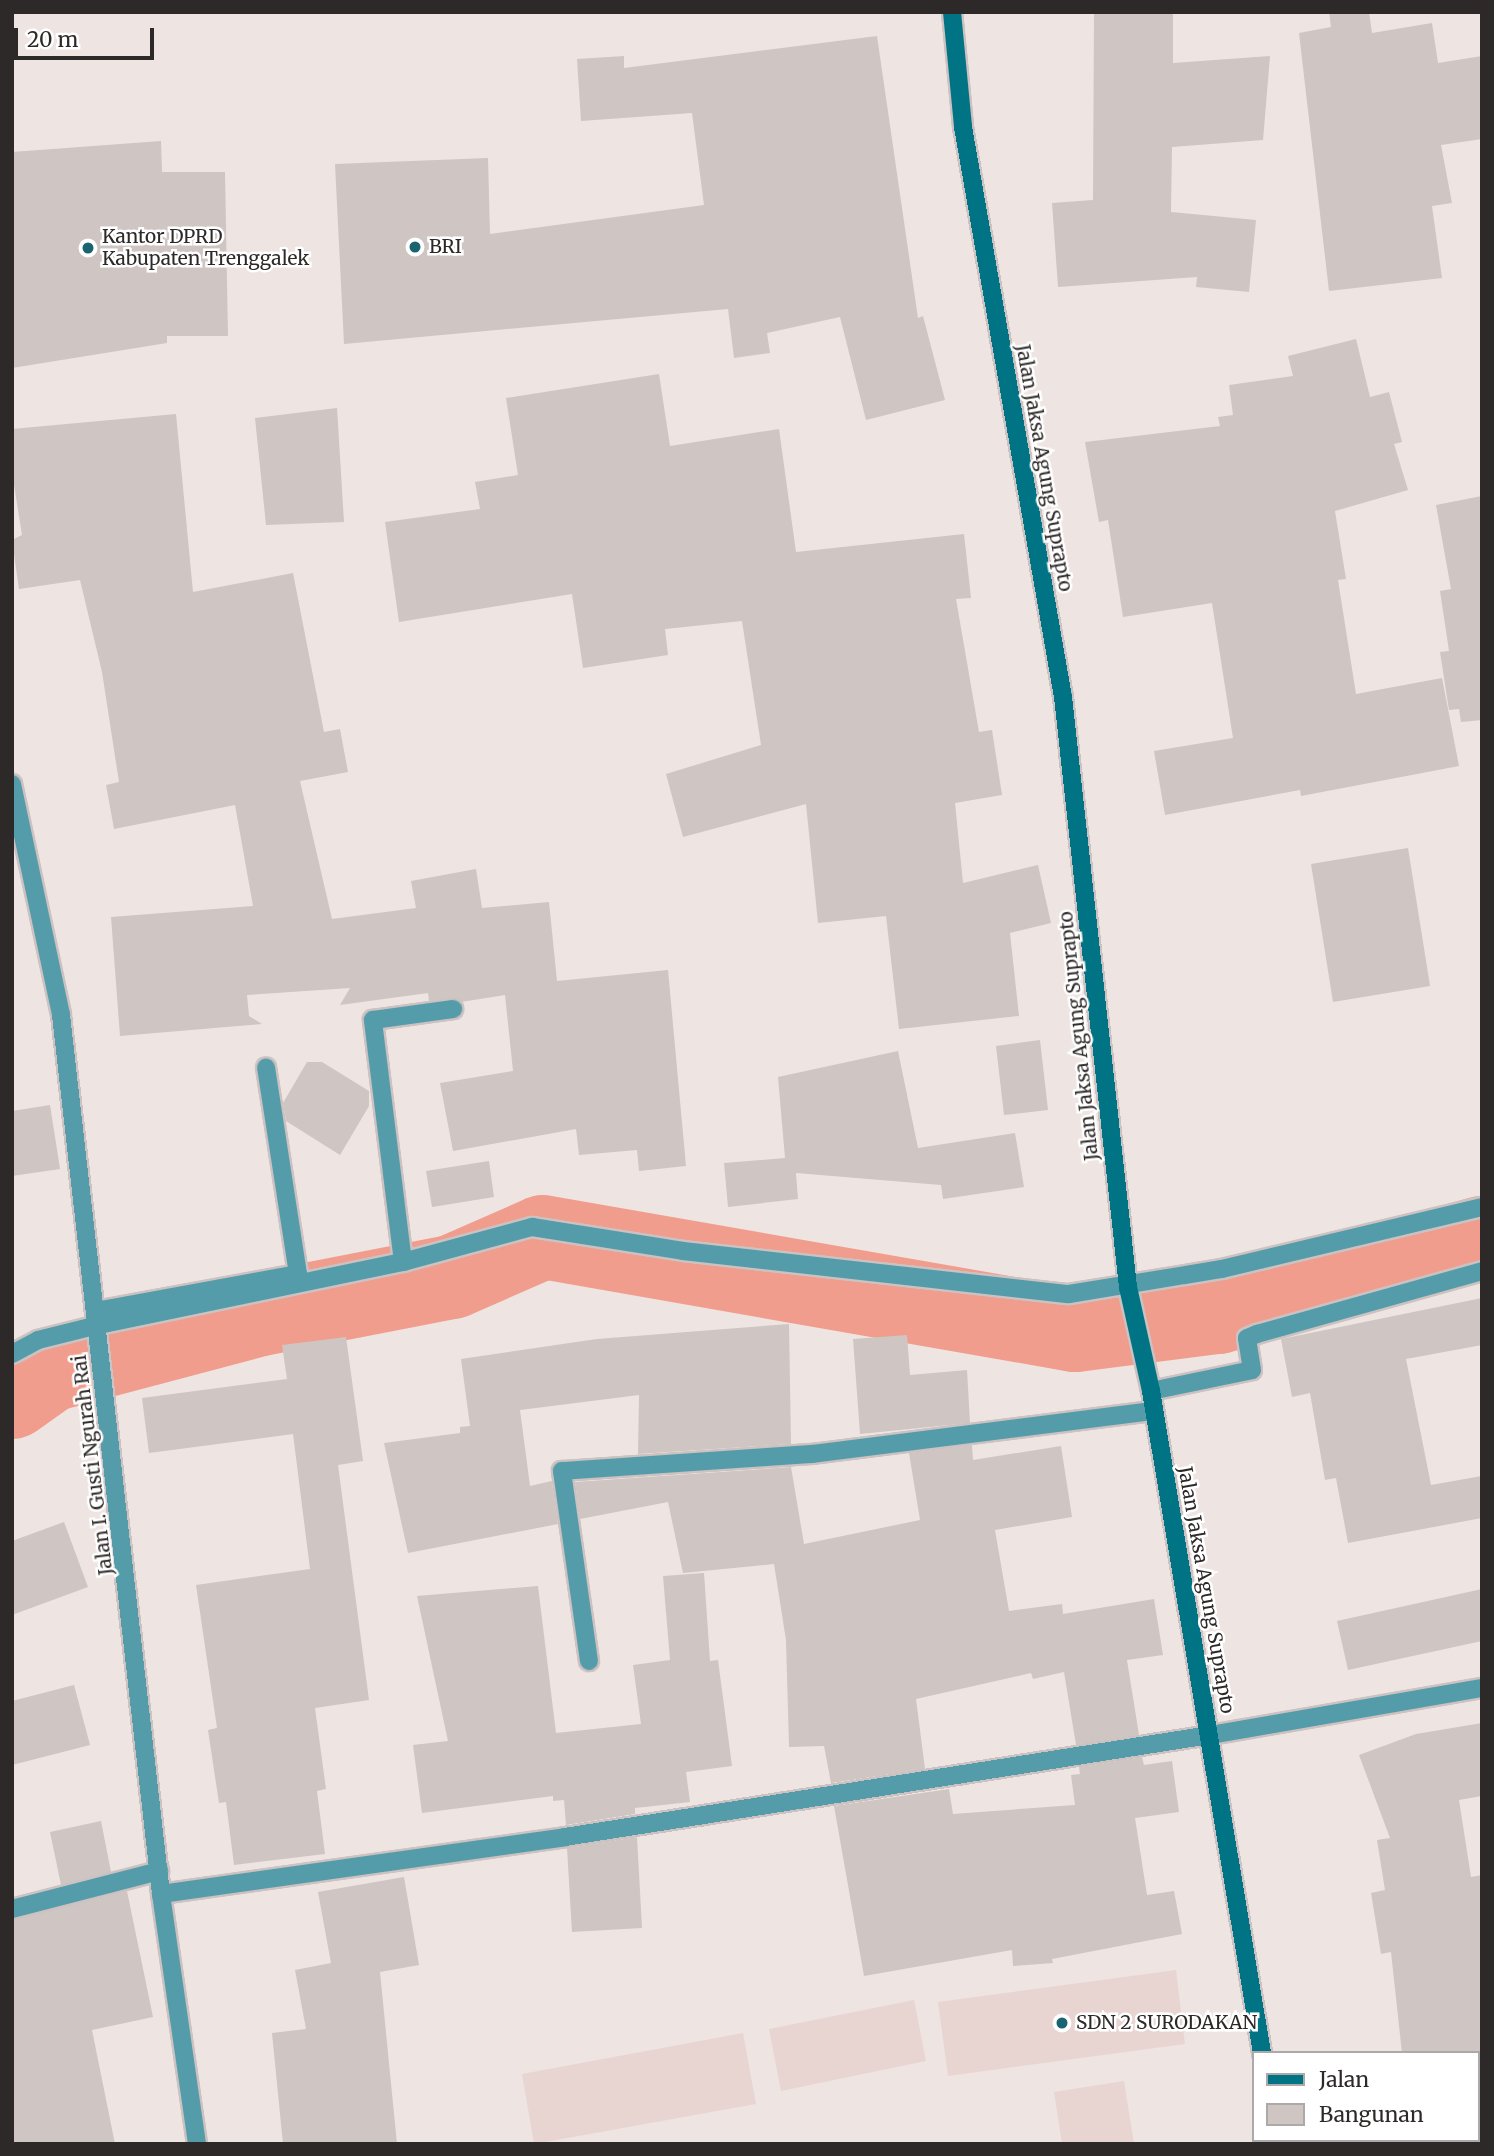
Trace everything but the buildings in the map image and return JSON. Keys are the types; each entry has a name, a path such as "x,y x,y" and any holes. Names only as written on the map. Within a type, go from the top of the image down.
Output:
{"main road":[{"name":"Jalan Jaksa Agung Suprapto","path":"952,12 963,127 1063,696 1129,1292 1150,1388 1262,2051"}],"street":[{"name":"Jalan I. Gusti Ngurah Rai","path":"12,784 61,1014 105,1375 161,1894 197,2144"},
{"path":"403,1262 373,1020 453,1009"},
{"path":"12,1354 38,1340 97,1322 298,1274 265,1067"},
{"path":"97,1322 403,1262 505,1231 550,1226 683,1251 1069,1294 1129,1292 1482,1207"},
{"path":"1150,1388 1252,1370 1247,1338 1482,1271"},
{"path":"589,1661 562,1471 812,1454 1153,1411"},
{"path":"161,1894 578,1835 1210,1735 1482,1688"},
{"path":"12,1909 159,1871"}],"shaded area":[{"name":"SDN 2 SURODAKAN","path":"1176,1970 1185,2044 948,2076 938,2002"},
{"path":"914,2000 926,2061 781,2091 769,2029"},
{"path":"743,2033 756,2104 534,2144 522,2074"},
{"name":"SDN 2 SURODAKAN","path":"1124,2081 1134,2144 1062,2144 1054,2092"}],"waterway":[{"path":"12,1397 50,1370 261,1314 452,1277 543,1237 1075,1330 1218,1312 1482,1238"}],"place":[{"name":"BRI","path":"415,247"},
{"name":"Kantor DPRD Kabupaten Trenggalek","path":"88,248"},
{"name":"SDN 2 SURODAKAN","path":"1062,2023"}]}
